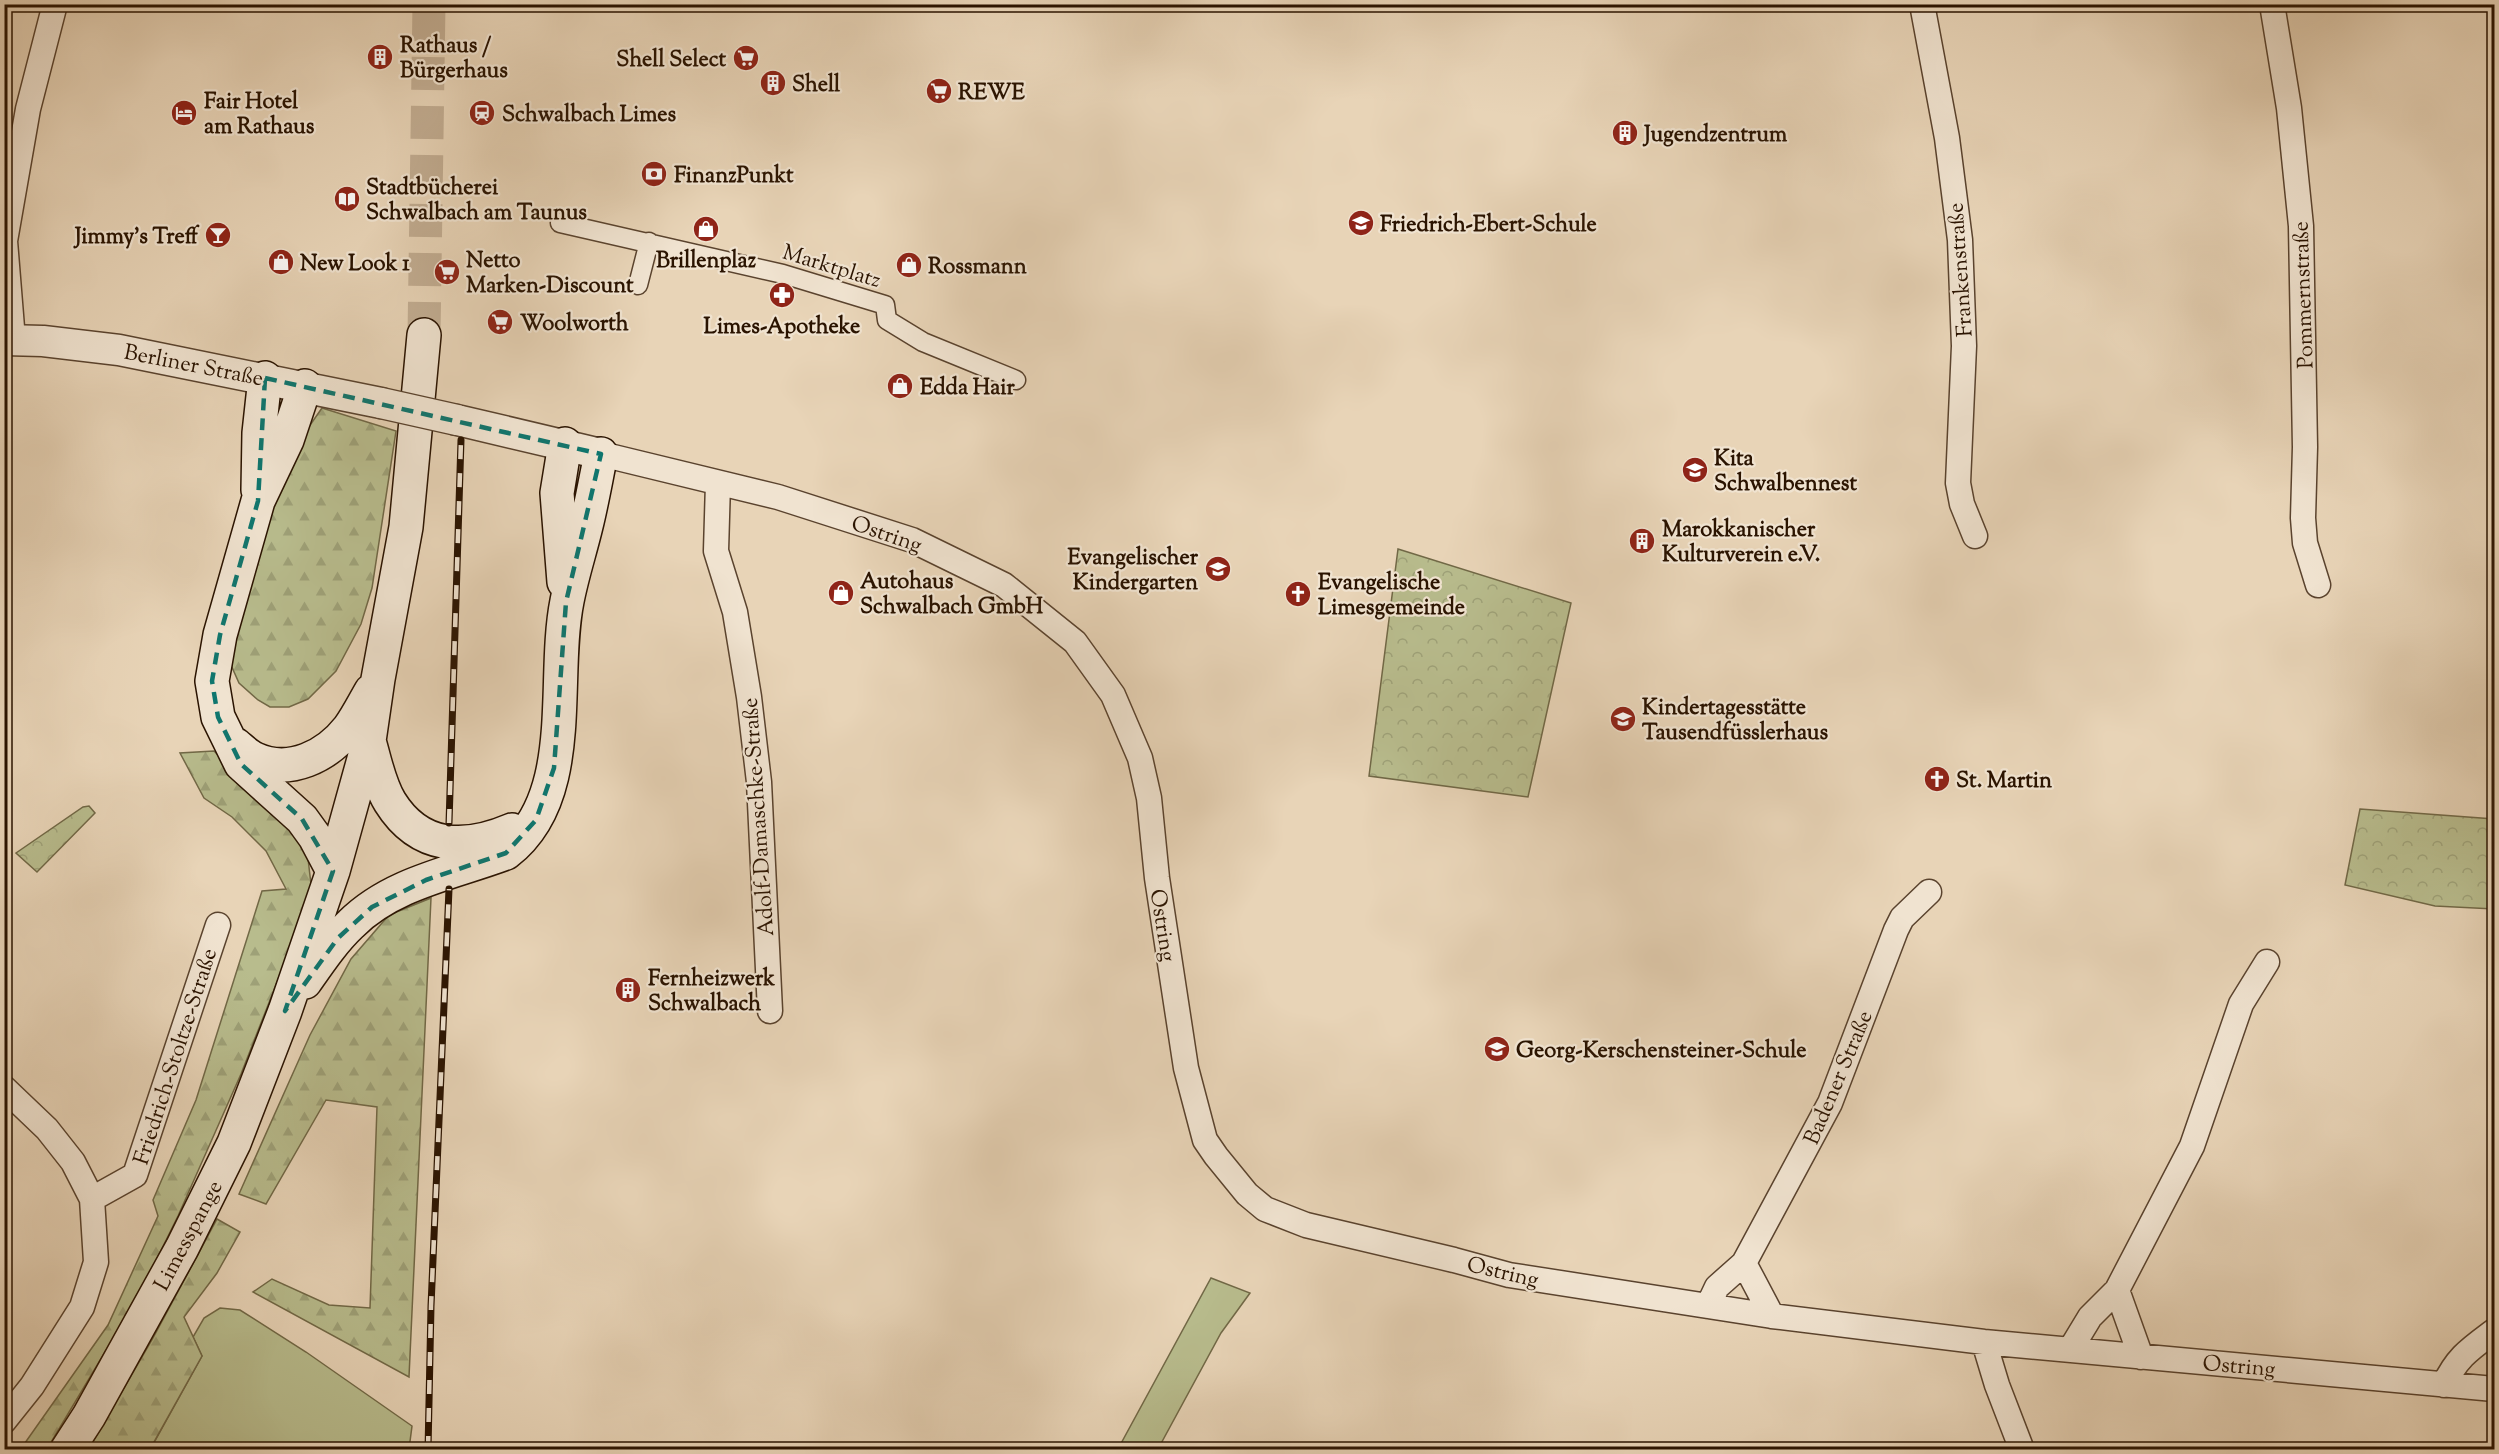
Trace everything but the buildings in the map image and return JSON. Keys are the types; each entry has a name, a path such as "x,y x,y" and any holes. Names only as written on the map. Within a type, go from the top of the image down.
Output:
{"main road":[{"path":"285,1011 333,870 369,741 406,527 424,335"},
{"path":"258,501 259,433 265,378"},
{"path":"305,386 287,440 258,501 220,635 213,667 213,699 224,732 241,764 302,819 333,870"},
{"path":"285,1011 338,938 372,907 396,892 506,854 526,834 542,807 554,768 566,602 557,493 565,444"},
{"path":"566,602 601,454"},
{"path":"224,732 236,746 254,759 273,764 308,760 324,752 350,727 378,679"},
{"path":"369,741 380,779 390,801 403,818 420,833 436,841 473,843 493,838 529,820 542,807"},
{"name":"Limesspange","path":"67,1449 89,1416 182,1248 234,1143 285,1011"}],"street":[{"path":"9,340 5,241 28,109 55,4"},
{"name":"Frankenstraße","path":"1922,4 1947,138 1958,228 1965,346 1959,483 1962,504 1975,536"},
{"name":"Pommernstraße","path":"2272,4 2289,108 2301,226 2305,447 2303,518 2305,543 2318,585"},
{"name":"Marktplatz","path":"560,223 783,274 885,305 887,320 923,342 1016,380"},
{"path":"638,285 649,242"},
{"name":"Berliner Straße","path":"9,340 98,346 381,403"},
{"name":"Ostring","path":"381,403 565,444 788,500 912,540 951,557 1004,585 1076,642 1104,680 1140,758 1149,798 1157,878 1186,1068 1205,1140 1247,1194 1265,1209 1306,1224 1509,1275 1772,1316 1984,1342 2141,1358 2494,1389"},
{"name":"Adolf-Damaschke-Straße","path":"718,483 717,551 735,612 749,697 759,782 770,1011"},
{"name":"Badener Straße","path":"1708,1305 1718,1287 1744,1263 1830,1103 1896,930 1902,918 1929,892"},
{"name":"Friedrich-Stoltze-Straße","path":"92,1199 135,1175 218,925"},
{"path":"2070,1350 2090,1317 2117,1290 2192,1146 2241,1004 2268,962"},
{"path":"4,1421 32,1386 82,1307 96,1262 92,1199 74,1162 47,1129 6,1091"},
{"path":"1744,1263 1772,1316"},
{"path":"2117,1290 2141,1358"},
{"path":"2444,1385 2460,1356 2494,1331"},
{"path":"1984,1342 2022,1449"}],"highlighted area":[{"path":"265,378 601,454 566,602 554,768 536,820 506,853 426,880 372,907 338,938 285,1011 333,871 302,819 241,764 218,717 212,681 220,635 258,501"}],"green space":[{"path":"322,408 396,431 372,588 361,624 336,671 308,699 289,707 270,707 258,700 239,683 231,665 232,613 292,451"},
{"path":"1398,549 1571,603 1528,797 1369,776"},
{"path":"214,751 277,813 307,850 312,893 241,1074 178,1216 138,1297 47,1449 20,1450 108,1325 158,1216 153,1200 196,1100 262,891 286,889 266,851 232,817 204,798 180,753"},
{"path":"89,806 95,813 37,872 16,853 83,807"},
{"path":"2360,809 2494,819 2494,909 2435,906 2345,885"},
{"path":"431,898 409,1377 253,1292 272,1279 329,1305 370,1308 377,1107 326,1100 266,1204 239,1194 310,1035 351,959 389,915"},
{"path":"217,1219 240,1232 217,1273 184,1317 202,1356 150,1449 88,1450 153,1338"},
{"path":"1211,1278 1250,1293 1221,1333 1158,1449 1118,1449"},
{"path":"220,1308 240,1310 306,1352 412,1426 409,1449 150,1450 202,1356 193,1337 204,1318"}],"tunnel":[{"path":"424,335 429,4"}],"railway":[{"path":"449,823 461,440"},
{"path":"428,1450 431,1306 449,889"}],"place":[{"name":"Rathaus / Bürgerhaus","path":"380,57"},
{"name":"Shell Select","path":"746,58"},
{"name":"Shell","path":"773,83"},
{"name":"REWE","path":"939,91"},
{"name":"Fair Hotel am Rathaus","path":"184,113"},
{"name":"Schwalbach Limes","path":"482,113"},
{"name":"Jugendzentrum","path":"1625,133"},
{"name":"FinanzPunkt","path":"654,174"},
{"name":"Stadtbücherei Schwalbach am Taunus","path":"347,199"},
{"name":"Friedrich-Ebert-Schule","path":"1361,223"},
{"name":"Brillenplaz","path":"706,229"},
{"name":"Jimmy's Treff","path":"218,235"},
{"name":"New Look 1","path":"281,262"},
{"name":"Rossmann","path":"909,265"},
{"name":"Netto Marken-Discount","path":"447,272"},
{"name":"Limes-Apotheke","path":"782,295"},
{"name":"Woolworth","path":"500,322"},
{"name":"Edda Hair","path":"900,386"},
{"name":"Kita Schwalbennest","path":"1695,470"},
{"name":"Marokkanischer Kulturverein e.V.","path":"1642,541"},
{"name":"Evangelischer Kindergarten","path":"1218,569"},
{"name":"Autohaus Schwalbach GmbH","path":"841,593"},
{"name":"Evangelische Limesgemeinde","path":"1298,594"},
{"name":"Kindertagesstätte Tausendfüsslerhaus","path":"1623,719"},
{"name":"St. Martin","path":"1937,779"},
{"name":"Fernheizwerk Schwalbach","path":"628,990"},
{"name":"Georg-Kerschensteiner-Schule","path":"1497,1049"}]}
